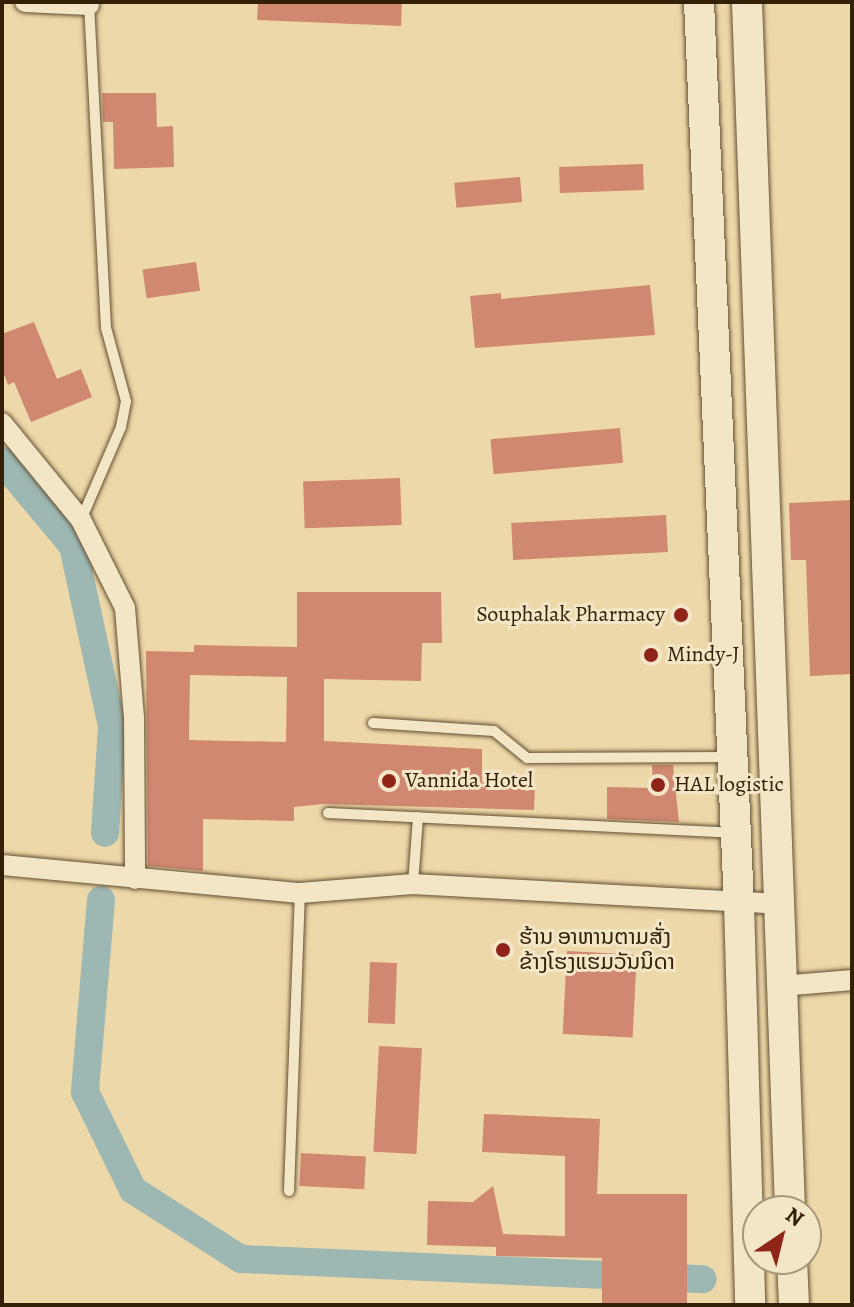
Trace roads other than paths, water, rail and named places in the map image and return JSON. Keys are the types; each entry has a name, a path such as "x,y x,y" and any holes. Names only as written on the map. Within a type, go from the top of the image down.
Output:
{"main road":[{"path":"699,2 739,903 750,1305"},
{"path":"747,2 789,1195"},
{"path":"793,1275 794,1305"}],"street":[{"path":"25,2 89,4"},
{"path":"2,423 81,520 125,608 134,718 135,879"},
{"path":"2,865 300,893 413,884 779,904"},
{"path":"781,986 852,980"}],"lane":[{"path":"81,520 121,427 126,401 106,328 89,4"},
{"path":"373,723 494,731 527,758 732,757"},
{"path":"328,813 736,833"},
{"path":"413,884 418,817"},
{"path":"289,1191 300,893"}],"waterway":[{"path":"2,461 73,546 112,727 105,833"},
{"path":"101,900 85,1092 133,1190 241,1259 703,1279"}],"place":[{"name":"Souphalak Pharmacy","path":"681,615"},
{"name":"Mindy-J","path":"651,655"},
{"name":"Vannida Hotel","path":"389,781"},
{"name":"HAL logistic","path":"658,785"},
{"name":"ຮ້ານ ອາຫານຕາມສັ່ງ ຂ້າງໂຮງແຮມວັນນິດາ","path":"503,950"}]}
